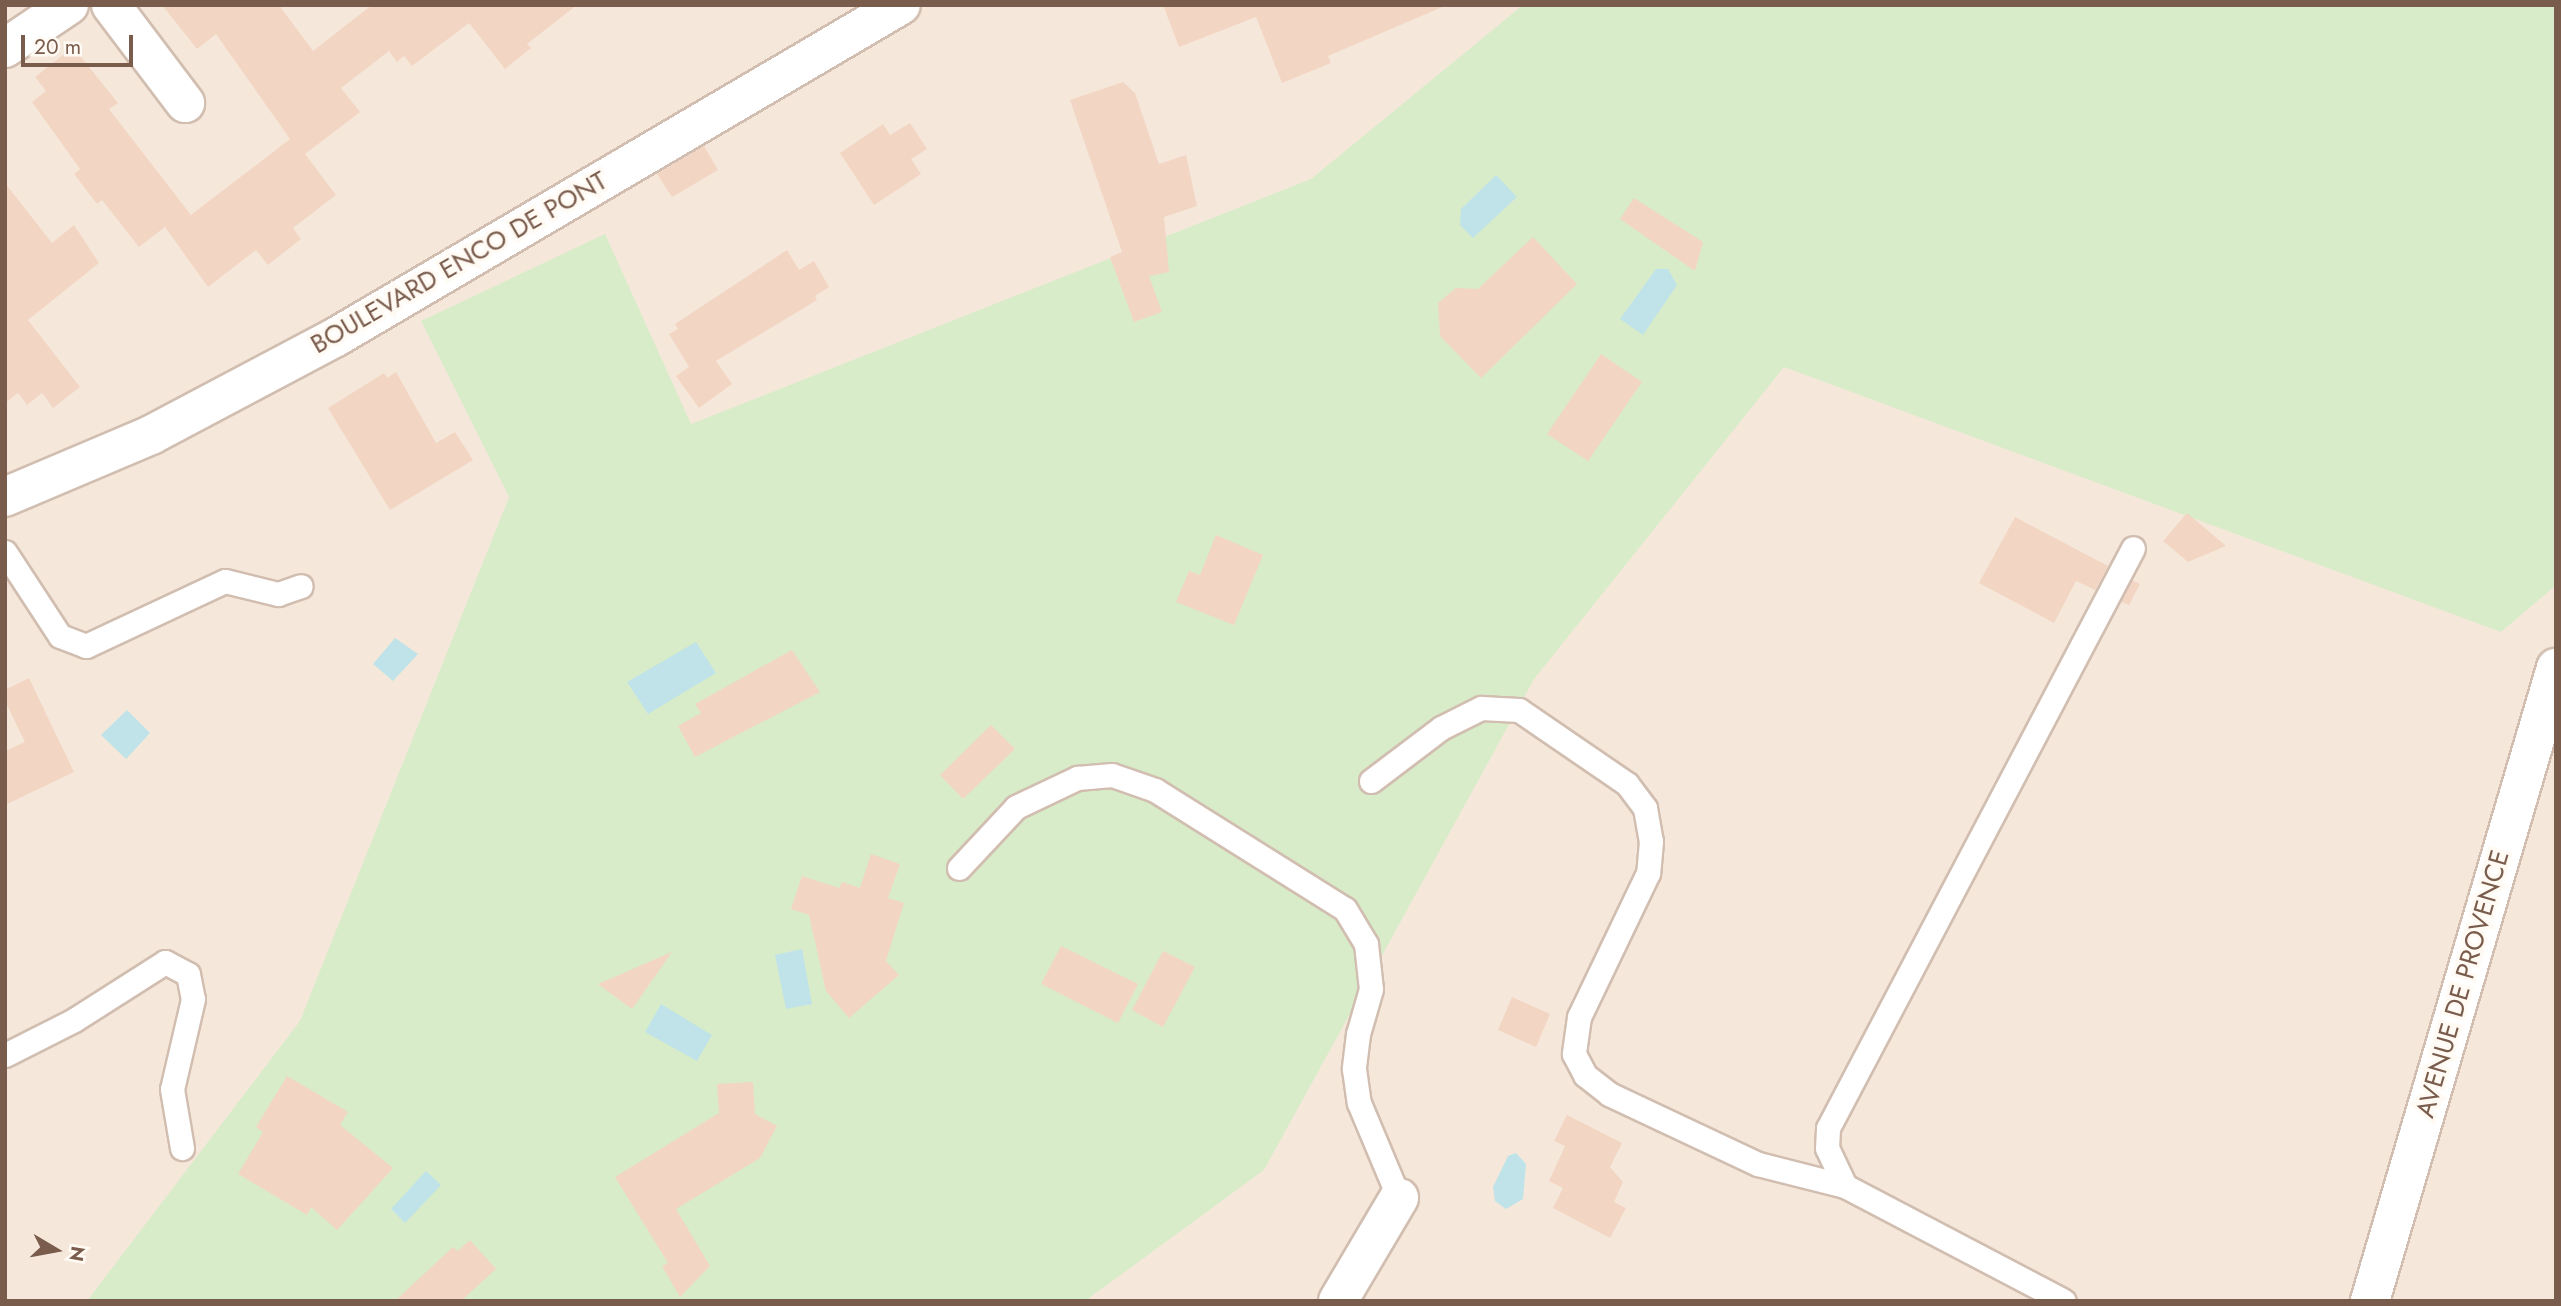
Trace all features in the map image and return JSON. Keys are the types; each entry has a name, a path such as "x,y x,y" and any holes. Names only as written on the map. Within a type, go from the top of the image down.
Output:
{"street":[{"path":"5,48 69,5"},
{"path":"111,5 185,103"},
{"name":"BOULEVARD ENCO DE PONT","path":"5,497 150,435 336,337 901,5"},
{"name":"AVENUE DE PROVENCE","path":"2370,1301 2556,668"},
{"path":"1338,1301 1399,1198"}],"lane":[{"path":"1845,1186 1827,1148 1828,1128 2133,548"},
{"path":"5,552 60,636 86,646 225,581 278,594 301,586"},
{"path":"1370,781 1441,728 1481,708 1519,710 1627,784 1645,808 1651,841 1648,873 1579,1017 1574,1054 1585,1075 1609,1094 1758,1164 1845,1186 2064,1301"},
{"path":"958,868 1016,807 1077,778 1112,775 1155,790 1345,909 1366,944 1371,989 1357,1034 1354,1069 1359,1103 1399,1198"},
{"path":"5,1055 74,1020 166,962 188,974 193,999 172,1088 182,1148"}],"shaded area":[{"path":"5,5 2556,5 2556,1301 5,1301"}],"green space":[{"path":"1523,5 2556,5 2556,585 2501,632 1784,367 1534,679 1264,1170 1085,1301 87,1301 300,1021 509,497 421,321 605,234 691,424 1311,179"}],"water":[{"path":"1496,175 1517,197 1473,238 1460,225 1461,209"},
{"path":"1656,269 1668,269 1677,285 1643,335 1620,319"},
{"path":"395,638 418,654 393,681 373,664"},
{"path":"696,642 716,673 648,714 627,682"},
{"path":"127,710 150,733 126,759 101,735"},
{"path":"802,949 812,1004 786,1009 775,955"},
{"path":"661,1004 712,1035 697,1061 645,1032"},
{"path":"1516,1153 1526,1164 1523,1199 1506,1209 1495,1201 1493,1187 1508,1156"},
{"path":"426,1171 441,1185 405,1223 391,1209"}],"building":[{"path":"162,5 279,5 313,51 372,5 577,5 527,44 531,48 505,69 469,23 412,66 404,56 397,62 389,51 341,88 360,112 305,154 336,195 293,228 301,239 268,265 256,250 208,287 165,227 139,247 102,200 97,204 74,174 80,169 32,102 46,91 35,77 73,47 118,103 109,109 191,215 290,139 216,34 197,49"},
{"path":"1163,5 1447,5 1328,56 1331,63 1282,83 1256,17 1179,47"},
{"path":"1123,82 1135,93 1159,164 1186,155 1197,206 1164,217 1169,272 1149,276 1162,312 1134,322 1110,257 1122,252 1070,100"},
{"path":"910,123 927,149 911,159 921,174 874,205 840,153 883,124 890,135"},
{"path":"704,146 718,170 672,197 657,174"},
{"path":"5,183 52,243 74,225 99,263 28,320 80,387 53,408 42,393 27,405 18,393 5,403"},
{"path":"1634,198 1703,242 1695,271 1620,219"},
{"path":"1533,237 1577,284 1481,378 1440,336 1438,303 1456,288 1478,289"},
{"path":"787,250 799,270 814,261 829,287 815,296 817,300 716,361 732,384 699,408 676,376 689,367 669,334 678,329 675,324"},
{"path":"1601,354 1642,382 1588,461 1547,434"},
{"path":"396,372 436,443 455,432 473,460 390,510 328,408 384,373 387,378"},
{"path":"2187,513 2226,546 2188,562 2163,541"},
{"path":"2015,517 2108,566 2095,590 2076,581 2054,623 1979,583"},
{"path":"1216,535 1263,555 1234,625 1176,602 1189,571 1200,575"},
{"path":"2132,580 2140,584 2129,605 2121,602"},
{"path":"792,650 820,692 695,757 678,726 701,713 695,704"},
{"path":"29,678 74,772 5,805 5,751 25,742 5,701 5,690"},
{"path":"991,725 1015,749 963,799 940,775"},
{"path":"871,854 900,864 888,898 904,903 886,961 899,975 849,1018 826,991 809,915 791,909 802,876 839,888 842,882 860,888"},
{"path":"1061,946 1138,984 1118,1023 1041,984"},
{"path":"1163,951 1195,967 1163,1027 1132,1010"},
{"path":"672,952 632,1009 598,984"},
{"path":"1512,997 1550,1014 1536,1047 1498,1030"},
{"path":"287,1076 348,1112 340,1125 393,1168 337,1230 311,1207 307,1215 238,1174 263,1132 256,1127"},
{"path":"753,1082 755,1114 777,1126 760,1158 676,1209 710,1266 680,1297 662,1266 668,1263 615,1177 719,1113 717,1084"},
{"path":"1567,1115 1622,1143 1610,1167 1623,1182 1614,1202 1626,1208 1610,1238 1553,1208 1563,1188 1549,1181 1565,1146 1554,1141"},
{"path":"470,1240 496,1269 461,1301 395,1301 453,1247 458,1251"}]}
